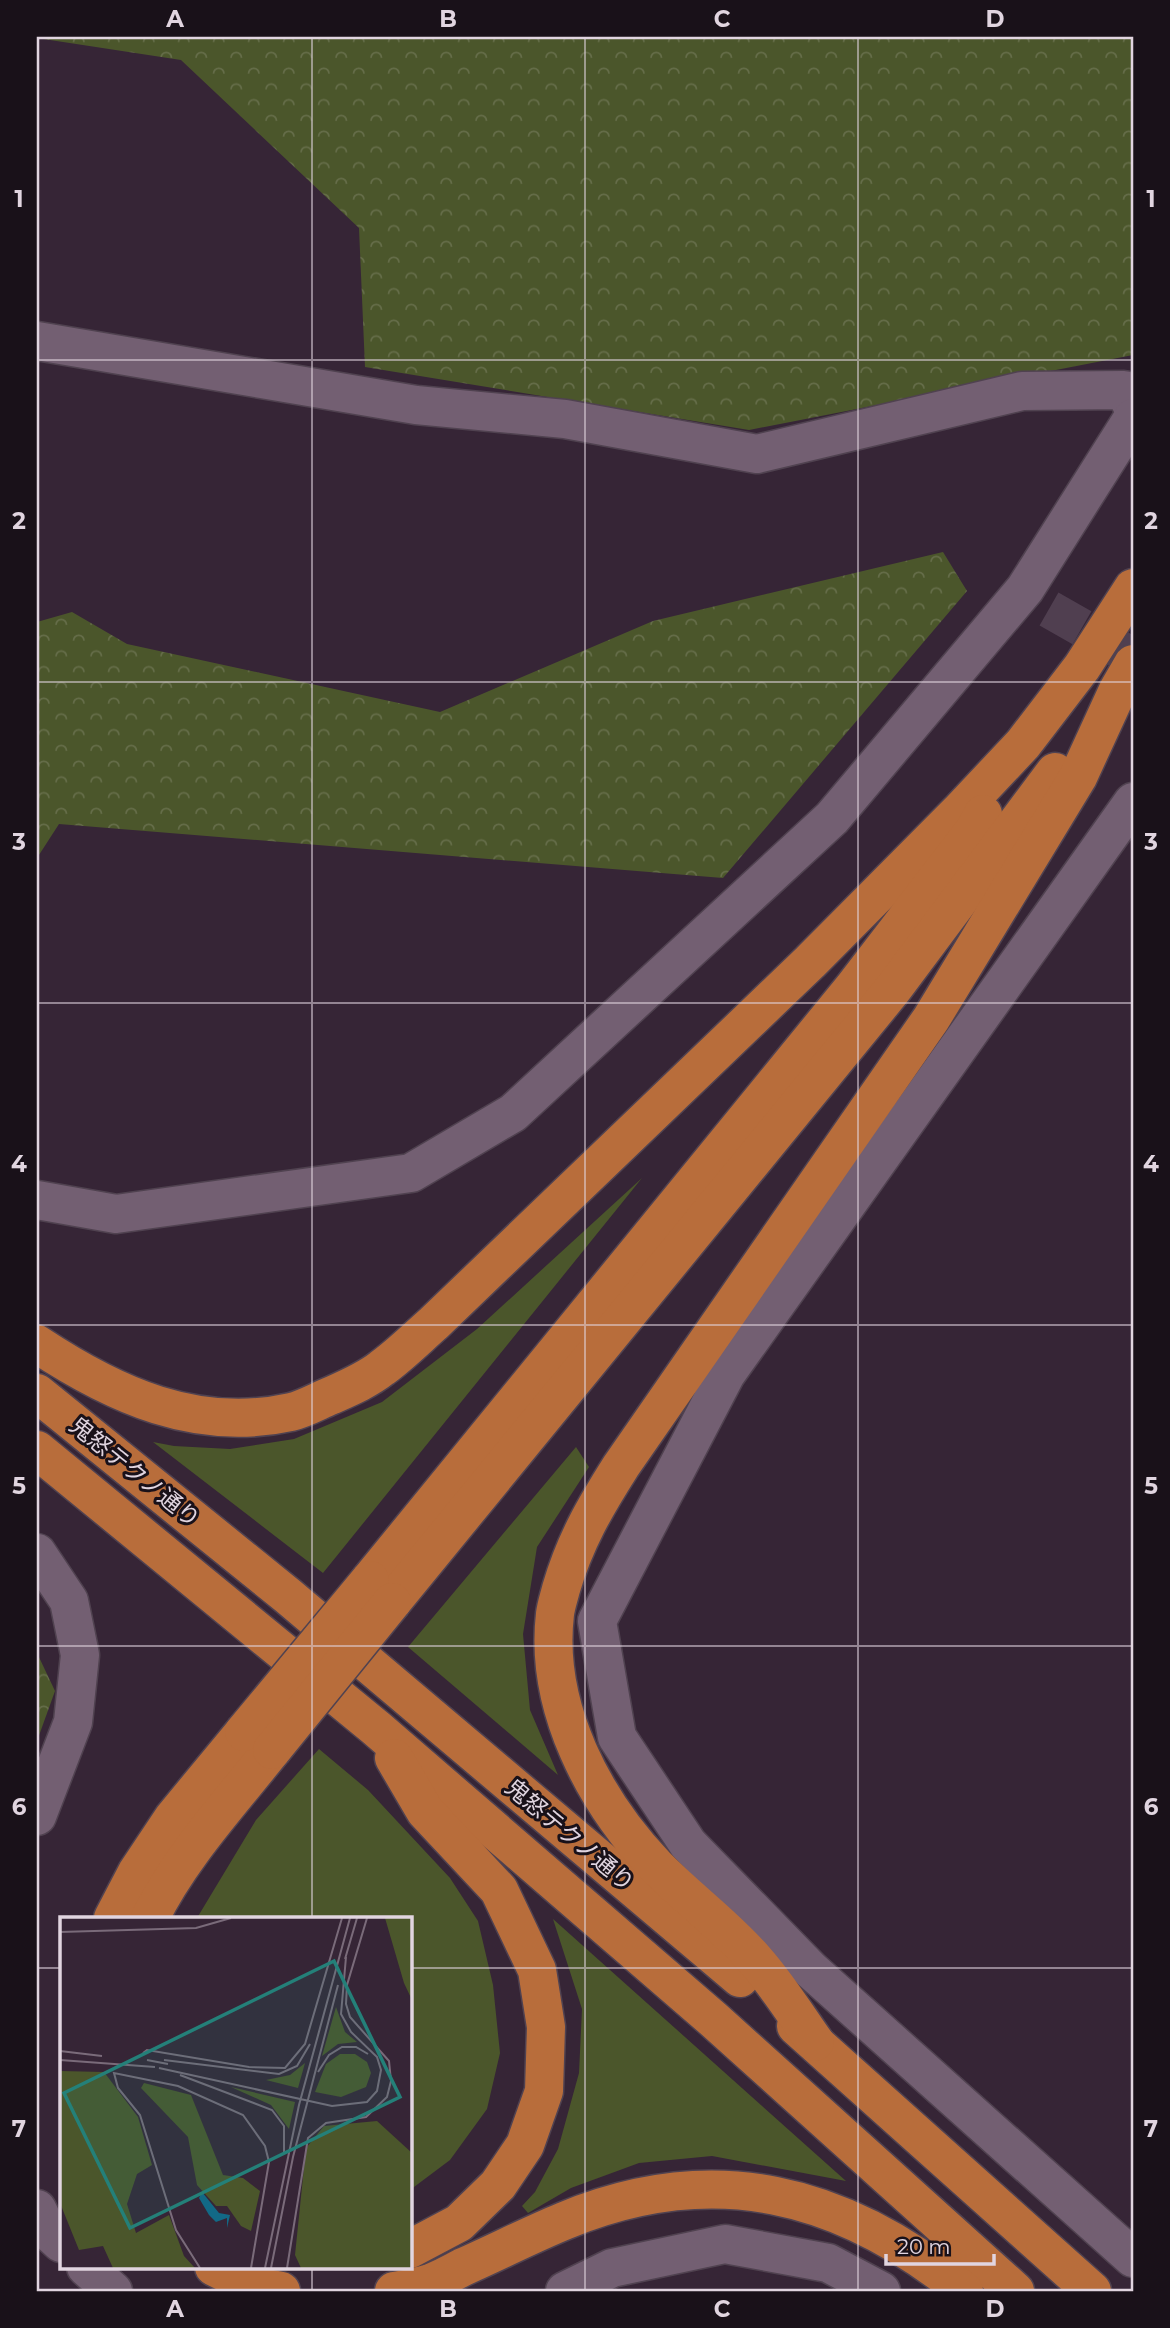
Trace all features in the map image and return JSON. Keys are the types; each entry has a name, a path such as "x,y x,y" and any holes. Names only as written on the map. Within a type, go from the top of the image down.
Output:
{"highway":[{"path":"37,1344 69,1366 129,1396 191,1415 243,1419 293,1412 347,1388 381,1369 434,1323 800,972 959,812 1023,744 1082,667 1133,588"},
{"path":"114,1917 137,1872 173,1818 258,1741 381,1591 893,989 1126,677"},
{"path":"815,2042 756,1961 655,1865 605,1804 582,1758 565,1715 553,1663 555,1613 569,1562 590,1515 931,1018 1078,777 1126,677"},
{"path":"381,1591 975,829 1023,744"},
{"name":"鬼怒テクノ通り","path":"37,1393 288,1596 815,2042 1092,2291"},
{"name":"鬼怒テクノ通り","path":"37,1450 376,1728 713,2019 1015,2291"},
{"path":"376,1728 425,1811 499,1890 537,1970 546,2027 544,2091 526,2145 498,2186 459,2223 411,2248"},
{"path":"151,1917 162,1893 195,1847 258,1741"},
{"path":"394,2291 430,2283 566,2220 620,2202 670,2192 717,2189 780,2195 835,2213 880,2234 964,2291"},
{"path":"216,2268 251,2285 281,2291"}],"street":[{"path":"37,341 416,405 565,419 757,454 1022,391 1124,390 1133,407"},
{"path":"37,1200 116,1214 411,1173 513,1113 832,818 1037,599 1133,418"},
{"path":"1133,802 726,1374 597,1621 617,1737 688,1844 811,1970 1133,2258"},
{"path":"37,1553 69,1601 80,1655 73,1722 37,1816"},
{"path":"37,2209 48,2231 60,2242"},
{"path":"565,2291 612,2268 725,2244 828,2263 881,2291"},
{"path":"87,2268 113,2291"}],"green space":[{"path":"37,37 1133,37 1133,355 749,430 365,367 359,228 181,60"},
{"path":"943,552 967,591 723,878 59,824 37,858 37,622 72,612 127,644 440,712 653,621"},
{"path":"642,1178 323,1573 153,1442 230,1449 294,1439 382,1402 477,1329"},
{"path":"576,1447 589,1467 537,1547 523,1634 530,1710 558,1775 408,1647"},
{"path":"37,1653 55,1691 37,1741"},
{"path":"319,1749 368,1790 450,1878 478,1921 493,1985 500,2053 487,2109 450,2160 411,2189 411,1917 198,1917 256,1820"},
{"path":"553,1919 846,2181 712,2156 639,2163 571,2188 528,2213 522,2206 535,2192 558,2149 579,2073 582,2009"}],"tunnel":[{"path":"1049,609 1133,657"}]}
